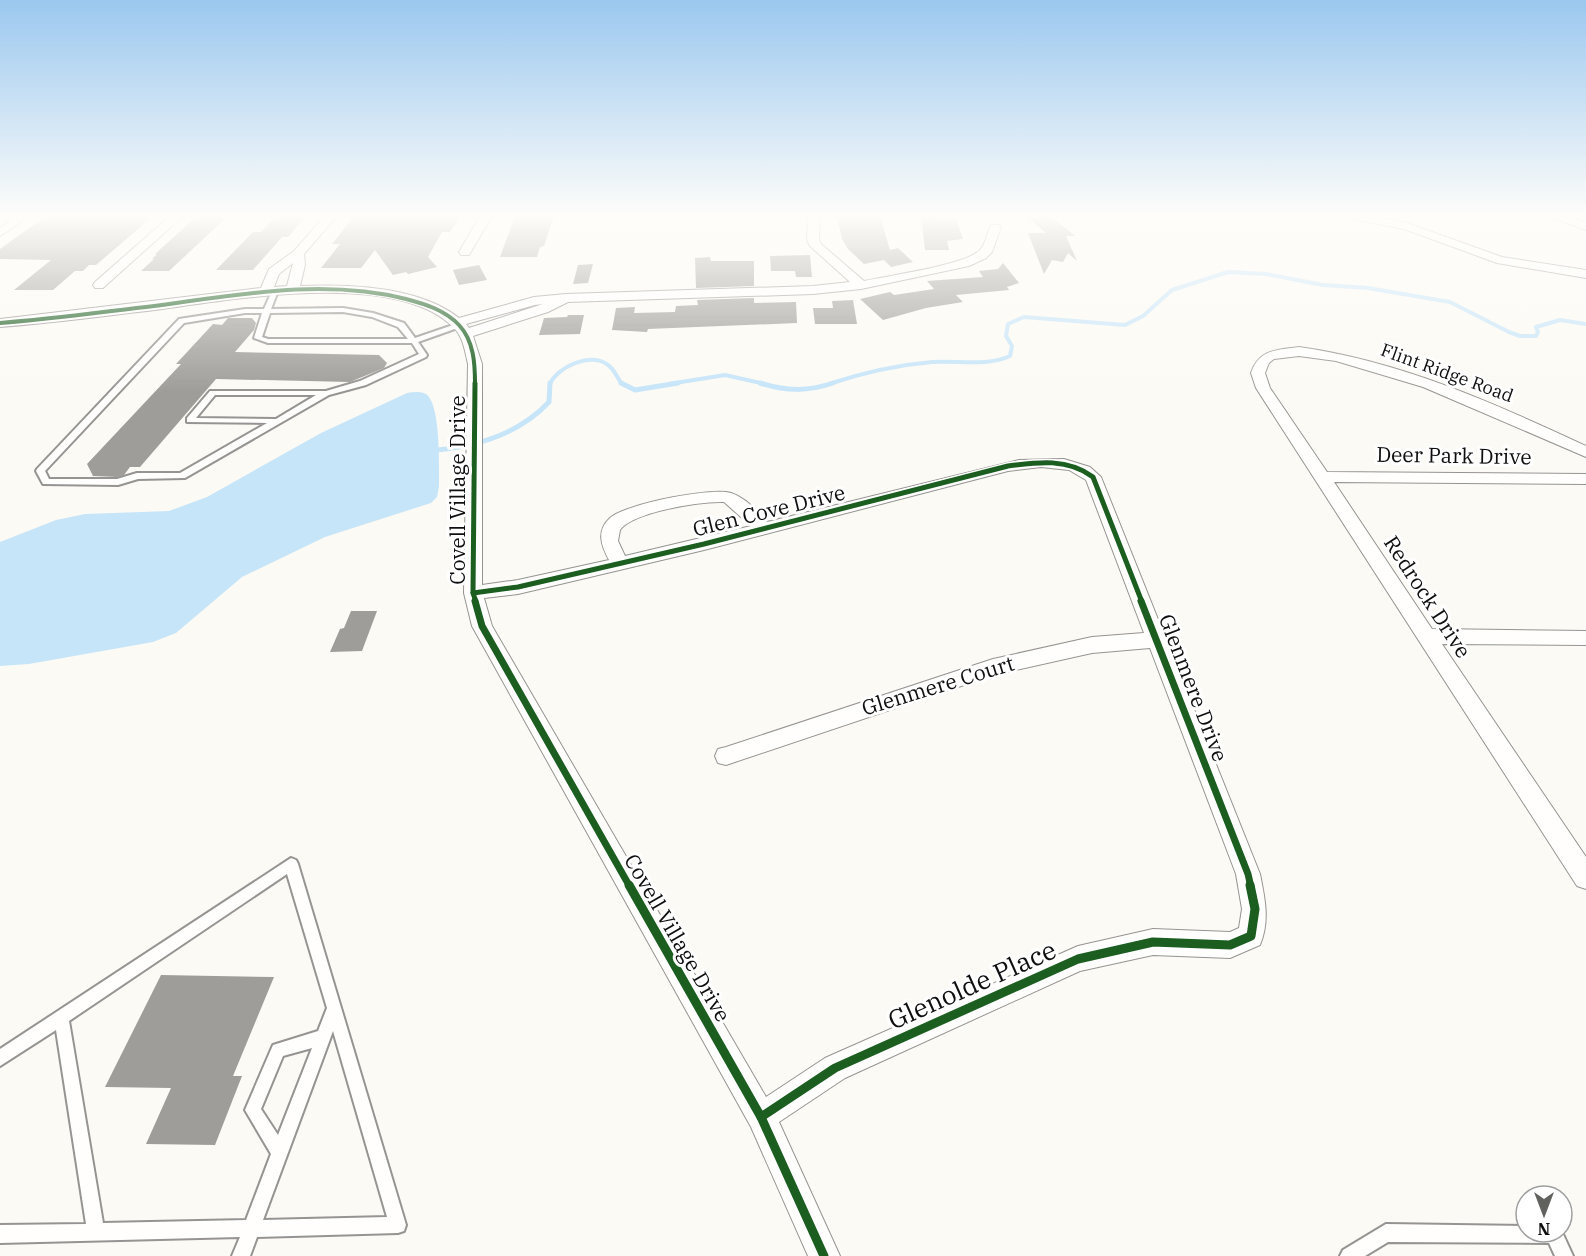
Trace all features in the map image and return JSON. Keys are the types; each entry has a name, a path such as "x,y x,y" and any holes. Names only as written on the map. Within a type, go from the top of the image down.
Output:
{"street":[{"path":"99,285 111,275"},
{"path":"275,291 285,275"},
{"path":"275,291 291,275"},
{"path":"275,291 291,275"},
{"path":"849,275 861,285"},
{"path":"460,328 513,306 534,301 813,290 861,285 910,275"},
{"path":"0,323 275,291 372,291 426,306 448,316 460,328"},
{"path":"460,328 523,315 566,298"},
{"path":"513,306 523,315"},
{"name":"Covell Village Drive","path":"460,328 471,343 475,364 473,593 482,626 761,1118 822,1253"},
{"name":"Flint Ridge Road","path":"1289,353 1317,353 1377,368 1444,390 1586,452"},
{"name":"Redrock Drive","path":"1289,353 1270,356 1262,362 1257,373 1263,388 1585,875"},
{"name":"Glen Cove Drive","path":"473,593 518,587 764,529 1008,466 1033,463 1072,466"},
{"name":"Glenmere Drive","path":"1072,466 1093,477 1248,874 1255,909 1251,936"},
{"name":"Deer Park Drive","path":"1322,477 1586,479"},
{"path":"620,562 609,544 610,534 618,520 633,513 709,495 723,495 734,499 764,529"},
{"path":"1426,636 1586,638"},
{"name":"Glenmere Court","path":"726,756 993,667 1092,645 1156,639"},
{"name":"Glenolde Place","path":"761,1118 835,1068 1078,959 1153,942 1230,945 1251,936"}],"lane":[{"path":"275,291 258,338 268,341 414,341 460,328"},
{"path":"275,291 343,310 373,315 401,325 423,355 363,383 326,393 182,477 137,476 118,482 46,482 40,471 182,321 275,291"},
{"path":"277,421 190,420 213,393 326,393"},
{"path":"0,1058 291,864 398,1225 96,1230 0,1234"},
{"path":"240,1256 334,1008"},
{"path":"61,1017 96,1230"},
{"path":"279,1151 253,1110 278,1050 322,1038"},
{"path":"1349,1256 1386,1233 1554,1235 1564,1256"}],"water":[{"path":"407,393 426,394 431,400 437,423 439,486 437,497 431,503 325,537 242,577 176,633 153,642 29,664 0,666 0,542 56,520 85,514 169,511 207,497 321,433"}],"building":[{"path":"33,275 71,275 53,290 14,290"},
{"path":"455,275 484,275 487,280 459,285"},
{"path":"575,275 590,275 588,283 573,284"},
{"path":"696,275 754,275 754,286 696,288"},
{"path":"796,275 812,275 812,277 796,277"},
{"path":"981,275 1012,275 1019,283 1007,287 1009,290 956,295 963,302 926,308 883,320 860,299 890,292 894,295 934,289 927,281 983,277"},
{"path":"754,298 754,303 796,302 797,323 648,329 647,332 612,330 616,308 635,307 634,313 675,312 676,306 698,305 697,300"},
{"path":"853,300 857,324 815,324 813,308 833,308 832,301"},
{"path":"568,315 584,315 580,334 539,335 544,318 567,317"},
{"path":"228,318 252,318 256,323 254,330 235,352 379,355 387,363 384,368 350,382 216,379 140,467 130,467 124,475 117,477 93,476 87,464 181,364 176,364 213,324 222,325"},
{"path":"351,611 377,611 362,651 330,652 340,629 344,628"},
{"path":"161,975 274,977 233,1076 242,1076 215,1145 146,1144 171,1088 105,1087"}],"waterway":[{"path":"829,384 906,365 932,362 982,362 1010,356 1012,346 1006,336 1008,324 1024,317 1125,325 1143,316 1172,290 1220,275"},
{"path":"1269,275 1323,285 1368,288 1450,302 1520,336 1536,336 1538,332 1536,327 1560,320 1586,324"},
{"path":"550,384 567,367 584,360 601,361 610,367 622,383"},
{"path":"669,384 725,375 765,384"},
{"path":"437,450 468,445 512,430 538,413 549,402 550,383"},
{"path":"622,383 635,390 678,383"},
{"path":"760,383 779,388 796,389 814,388 833,383"}],"cycle path":[{"path":"0,323 84,315 261,292 324,289 386,294 417,302 446,314 460,326 472,349 475,364 473,593 482,626 761,1117 824,1256"},
{"path":"473,593 518,587 704,544 1008,466 1041,462 1064,464 1075,466 1093,477 1248,874 1255,909 1251,936 1230,945 1153,942 1078,959 835,1068 761,1117"}]}
